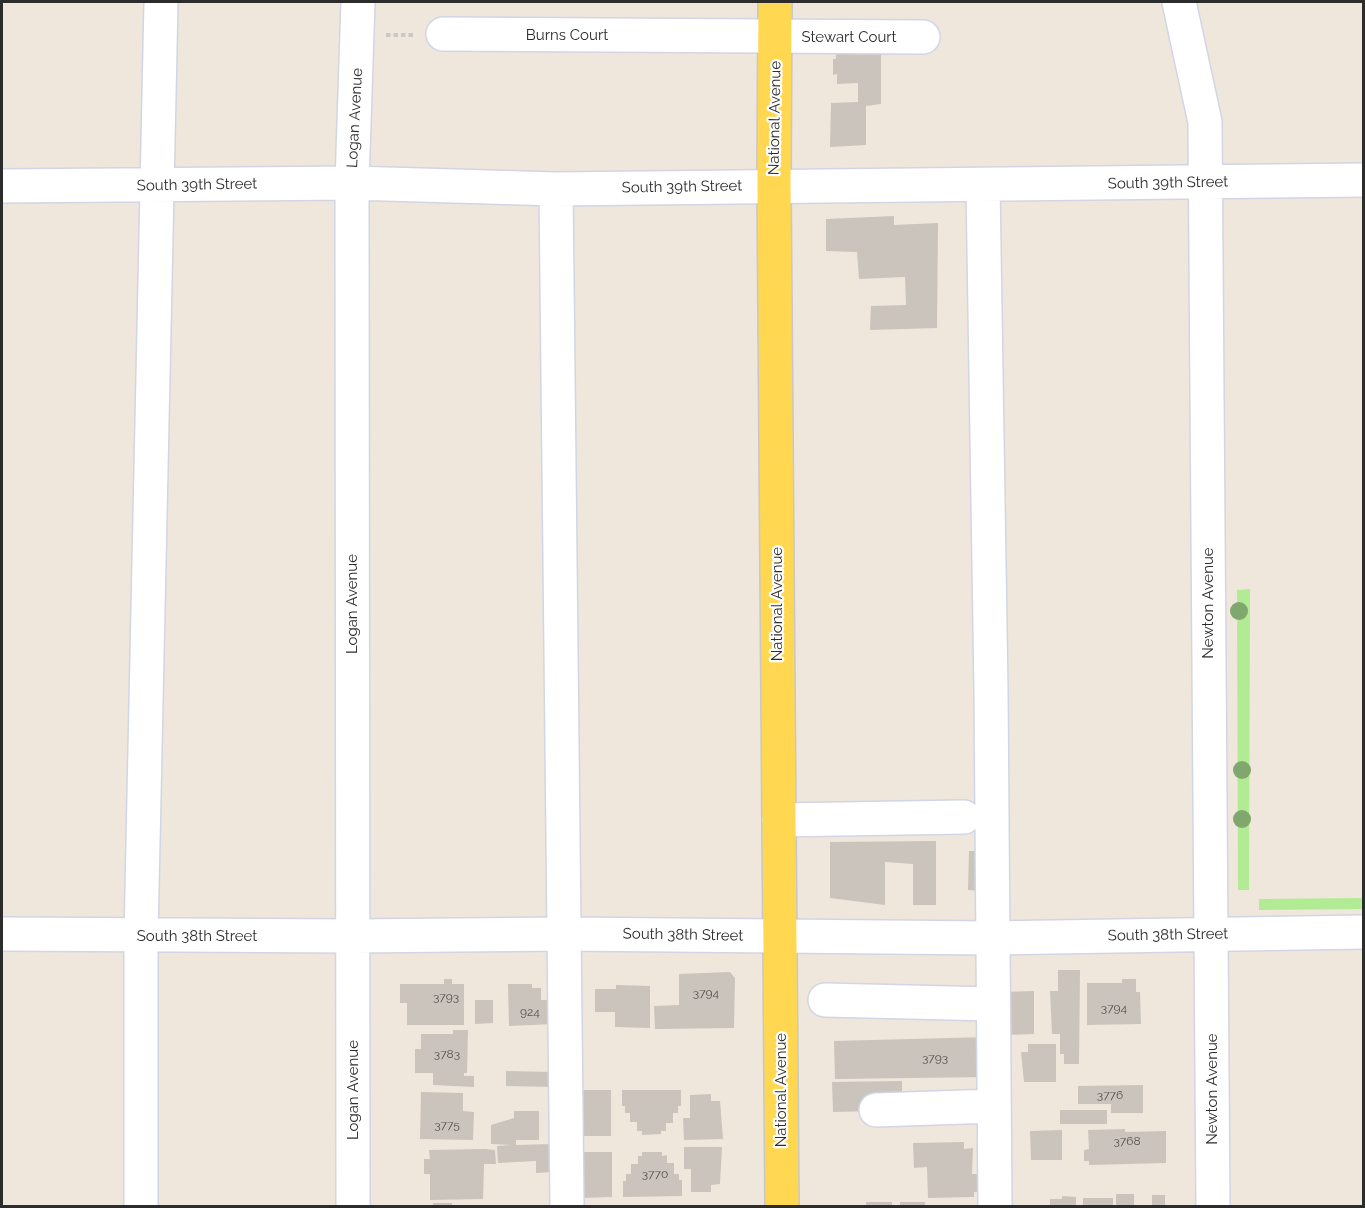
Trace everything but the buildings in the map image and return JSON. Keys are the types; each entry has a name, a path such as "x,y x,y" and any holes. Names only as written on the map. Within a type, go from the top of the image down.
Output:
{"main road":[{"name":"National Avenue","path":"775,2 774,185 782,1206"}],"street":[{"path":"141,1206 141,936 159,185 161,2"},
{"name":"Logan Avenue","path":"353,1206 352,183 358,2"},
{"name":"Newton Avenue","path":"1179,2 1205,122 1213,1206"},
{"name":"Burns Court","path":"443,34 775,37"},
{"name":"Stewart Court","path":"775,37 923,37"},
{"name":"South 39th Street","path":"2,186 352,183 556,189 1364,180"},
{"path":"983,185 991,690 995,1206"},
{"path":"556,189 567,1206"},
{"path":"779,820 964,817"},
{"name":"South 38th Street","path":"2,934 352,936 565,934 992,938 1364,932"},
{"path":"825,1000 992,1004"},
{"path":"876,1110 994,1106"}],"path":[{"path":"358,36 443,34"}],"green space":[{"path":"1250,589 1249,890 1238,890 1237,590"},
{"path":"1363,898 1363,909 1259,910 1259,899"}]}
